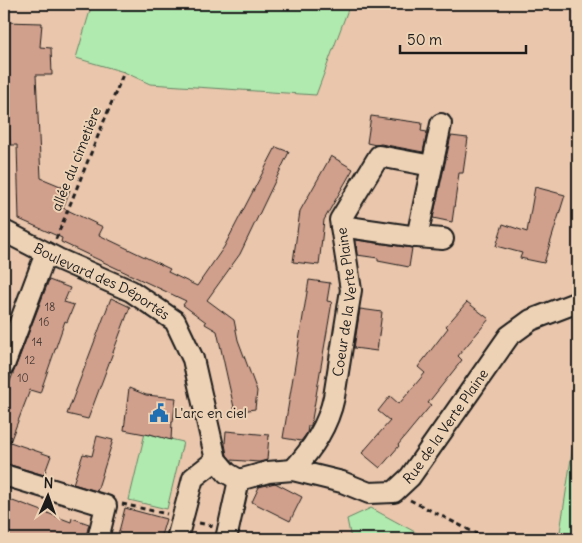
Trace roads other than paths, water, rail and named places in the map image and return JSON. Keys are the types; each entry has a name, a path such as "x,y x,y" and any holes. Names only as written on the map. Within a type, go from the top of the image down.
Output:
{"street":[{"path":"417,237 441,124"},
{"name":"Coeur de la Verte Plaine","path":"293,470 318,440 332,409 351,290 340,220 380,156 432,166"},
{"path":"341,226 443,239"},
{"name":"Boulevard des Déportés","path":"4,231 48,254 131,291 175,321 193,359 216,460"},
{"path":"4,364 48,254"},
{"name":"Rue de la Verte Plaine","path":"239,480 268,472 293,470 342,482 369,493 394,492 410,477 509,336 531,320 578,302"},
{"path":"176,539 193,478 216,460 227,473 239,480 226,539"},
{"path":"4,475 106,506 98,539"}],"place":[{"name":"L'arc en ciel","path":"159,413"}]}
